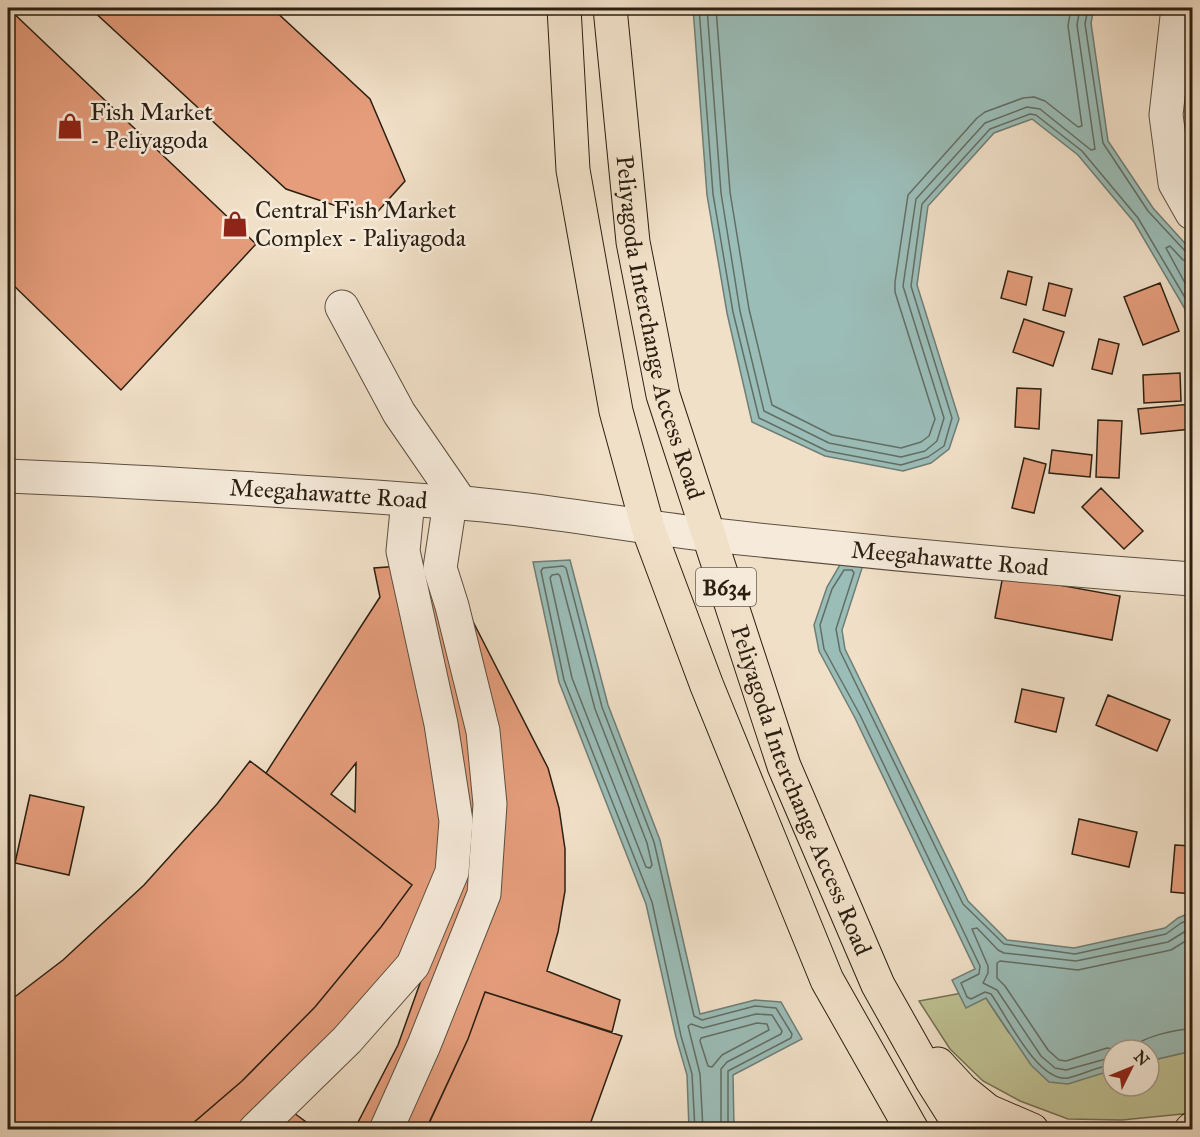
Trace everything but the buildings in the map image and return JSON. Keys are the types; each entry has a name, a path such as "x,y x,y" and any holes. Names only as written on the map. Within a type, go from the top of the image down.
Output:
{"highway":[{"name":"Peliyagoda Interchange Access Road","path":"564,8 573,170 616,411 648,528 707,686 827,980 912,1130"},
{"name":"Peliyagoda Interchange Access Road","path":"610,8 633,242 663,395 784,766 878,986 963,1130"},
{"path":"895,1015 962,1090 988,1111 1032,1130"},
{"path":"871,1059 885,1130"}],"street":[{"path":"1178,8 1166,115 1175,183 1192,213"},
{"path":"342,306 399,413 456,503 440,568 452,606 483,731 490,804 484,894 424,1045 386,1130"},
{"name":"Meegahawatte Road","path":"8,476 121,481 528,509 648,528 946,560 1192,579"},
{"path":"255,1130 347,1040 413,965 452,872 456,821 441,724 403,551 408,500"}],"green space":[{"path":"962,993 986,998 1009,1033 1096,1074 1101,1073 1101,1098 1161,1098 1161,1058 1192,1051 1192,1113 1122,1120 1068,1119 1020,1101 983,1081 950,1049 919,1001"}],"water":[{"path":"693,8 1094,8 1091,23 1108,141 1153,208 1192,251 1192,362 1185,309 1134,222 1078,155 1032,119 994,133 928,206 917,285 959,419 949,449 931,463 903,471 825,456 752,422 727,313 707,195"},
{"path":"570,560 608,705 660,840 700,1014 755,1000 781,1002 802,1039 733,1075 734,1129 689,1129 687,1075 676,1037 646,904 559,682 533,562"},
{"path":"841,563 863,565 842,630 845,649 968,901 1007,940 1074,948 1165,928 1178,918 1192,912 1192,1051 1161,1058 1161,1038 1101,1038 1101,1074 1068,1084 1049,1082 1031,1065 986,998 966,1008 952,980 975,969 855,718 819,651 814,625 827,587"}],"place":[{"name":"Fish Market - Peliyagoda","path":"70,126"},
{"name":"Central Fish Market Complex - Paliyagoda","path":"235,224"}]}
